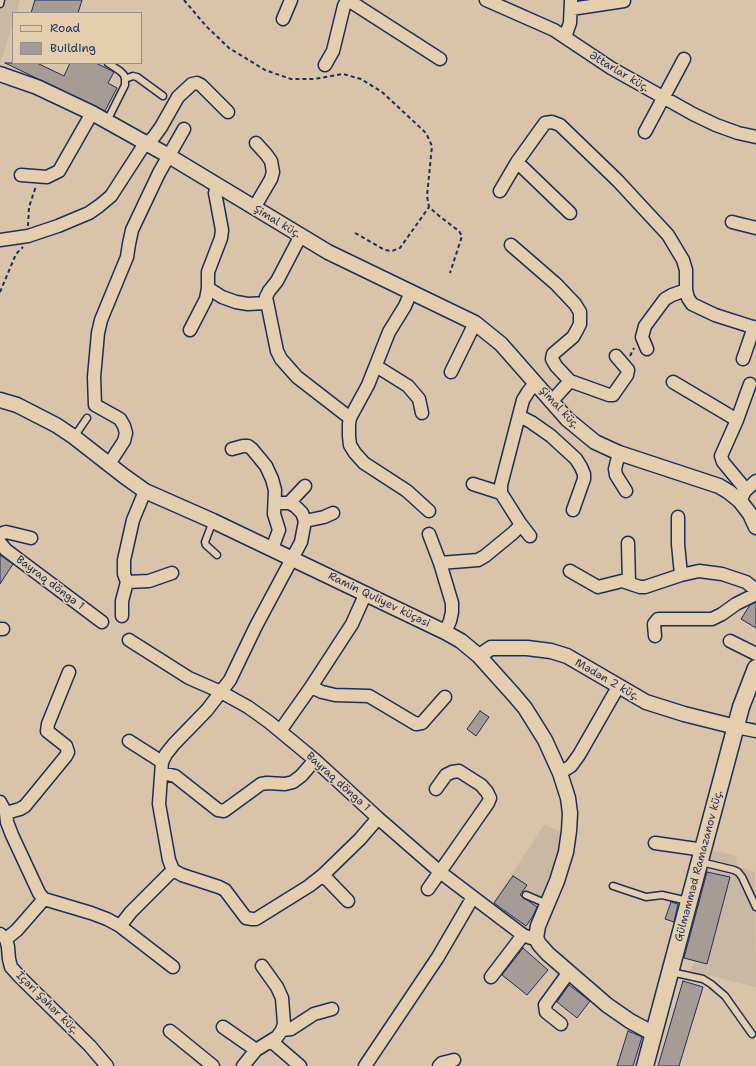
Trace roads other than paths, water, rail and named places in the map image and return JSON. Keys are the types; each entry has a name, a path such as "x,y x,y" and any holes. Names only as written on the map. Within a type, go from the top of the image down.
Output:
{"main road":[{"name":"Gülməmməd Ramazanov küç.","path":"646,1066 736,727 745,696 756,668"}],"street":[{"path":"283,19 291,0"},
{"path":"324,65 334,51 344,6 347,0 440,60"},
{"name":"Əttarlar küç.","path":"486,0 554,30 606,65 662,98 693,114 716,125 738,133 756,137"},
{"path":"565,37 570,22 571,5 624,1"},
{"path":"645,132 684,59"},
{"name":"Şimal küç.","path":"0,74 37,87 107,121 169,156 300,237 345,261 475,323 502,344 566,419 595,442 619,453 719,486 729,492 742,496 756,527"},
{"path":"0,240 28,236 58,226 89,213 100,206 111,196 146,144 153,138 161,127 178,97 192,84 197,83 201,86 228,112"},
{"path":"21,175 47,177 59,171 92,114"},
{"path":"500,192 517,162 545,123 552,122 560,125 618,182 668,235 683,260 686,270 686,290 688,298 692,304 715,316 755,328 744,360"},
{"path":"109,464 124,441 126,433 120,419 95,405 94,377 98,333 101,320 127,258 132,230 148,194 184,129"},
{"path":"254,208 271,179 273,172 271,161 256,143"},
{"path":"517,162 570,212"},
{"path":"190,330 203,306 208,288 208,272 221,238 222,230 215,193 218,186"},
{"path":"732,222 756,228"},
{"path":"300,237 277,281 269,290 266,297 277,352 281,359 297,377 350,418"},
{"path":"511,245 556,284 575,304 580,312 580,324 573,337 553,354 552,359 556,366 570,381 608,395 614,395 627,375 628,370 620,360"},
{"path":"208,288 222,297 236,302 248,304 266,303"},
{"path":"645,345 642,332 665,299 686,290"},
{"path":"412,292 389,332 368,385 350,418 349,436 350,445 364,463 407,491 429,511"},
{"path":"450,372 475,323"},
{"path":"376,366 408,386 419,400 422,413"},
{"path":"551,402 570,381"},
{"path":"673,382 737,420"},
{"path":"530,536 501,493 501,485 524,400 528,392 536,383"},
{"path":"742,496 742,485 723,462 721,456 737,420 750,384"},
{"name":"Ramin Quliyev küçəsi","path":"0,400 17,405 37,414 74,437 145,491 213,521 444,632 461,641 479,656 505,684 524,708 545,740 560,773 568,798 570,831 566,852 557,881 538,926 530,936"},
{"path":"519,416 552,436 576,459 581,467 584,474 584,479 573,510"},
{"path":"232,449 248,446 259,455 272,479 275,490 274,514 279,530 272,549"},
{"path":"619,453 615,469 616,475 626,491"},
{"path":"742,496 756,481"},
{"path":"473,484 501,493"},
{"path":"289,503 305,486"},
{"path":"122,616 122,601 127,582 124,574 124,560 133,520 145,491"},
{"path":"275,503 289,503 295,506 302,513 305,521 301,542 262,613 230,680 196,722 166,754 162,767 159,804 169,860 173,870 182,875 225,890 246,918 256,919 323,875 360,839 378,818"},
{"path":"305,521 324,518 333,513"},
{"path":"678,517 678,544 681,574"},
{"path":"440,563 478,560 513,533 518,528 520,523"},
{"path":"0,534 6,532 30,538"},
{"path":"429,534 440,563 452,603 450,621 444,632"},
{"name":"Bayraq döngə 1","path":"0,543 6,550 102,622"},
{"path":"628,543 629,583"},
{"path":"570,571 598,587 602,587 613,582 622,581 640,587 645,587 681,574 699,570 746,582 756,590"},
{"path":"127,582 149,581 172,573"},
{"path":"655,636 654,624 658,619 712,619 756,594"},
{"path":"280,731 352,624 365,595"},
{"name":"Bayraq döngə 1","path":"129,640 189,678 221,692 248,707 315,760 440,872 473,897 530,936"},
{"path":"730,641 756,654"},
{"name":"Mədən 2 küç.","path":"479,656 491,648 527,648 567,656 646,702 684,714 736,727"},
{"path":"6,813 25,806 68,752 66,746 47,730 69,672"},
{"path":"311,687 322,692 335,695 369,696 416,724 422,723 445,697"},
{"path":"560,773 571,766 579,755 618,687"},
{"path":"736,727 756,731"},
{"path":"129,741 218,810 224,811 261,784 267,782 285,784 293,782 301,776 315,760"},
{"path":"428,889 485,808 490,798 481,785 459,771 446,775 436,789"},
{"path":"0,802 6,813 7,822 12,835 39,894 44,899 102,917 120,926 173,967"},
{"path":"655,843 702,856"},
{"path":"120,926 131,912 173,870"},
{"path":"323,875 348,901"},
{"path":"364,1066 438,957 473,897"},
{"path":"3,936 16,930 44,899"},
{"name":"İçəri Şəhər küç.","path":"3,936 8,947 4,963 11,967 90,1046 107,1066"},
{"path":"491,977 530,936 569,972 618,1013 654,1034"},
{"path":"243,1066 256,1050 277,1037 282,1030 284,1012 282,998 277,987 262,966"},
{"path":"561,1024 546,1012 545,1005 569,972"},
{"path":"282,1030 291,1029 314,1014 332,1009"},
{"path":"223,1027 256,1050"},
{"path":"170,1031 213,1066"},
{"path":"271,1041 300,1066"},
{"path":"439,1066 442,1063 454,1060"}],"lane":[{"path":"0,4 1,0"},
{"path":"107,121 125,84 125,80 120,71 110,64"},
{"path":"125,80 137,76 163,96"},
{"path":"74,437 87,418"},
{"path":"213,521 205,542 206,545 217,555"},
{"path":"702,856 738,872 742,877 756,907"},
{"path":"614,886 646,897 662,895 690,902"},
{"path":"526,895 547,904"},
{"path":"670,972 703,979 711,984 725,996 752,1034"}]}
